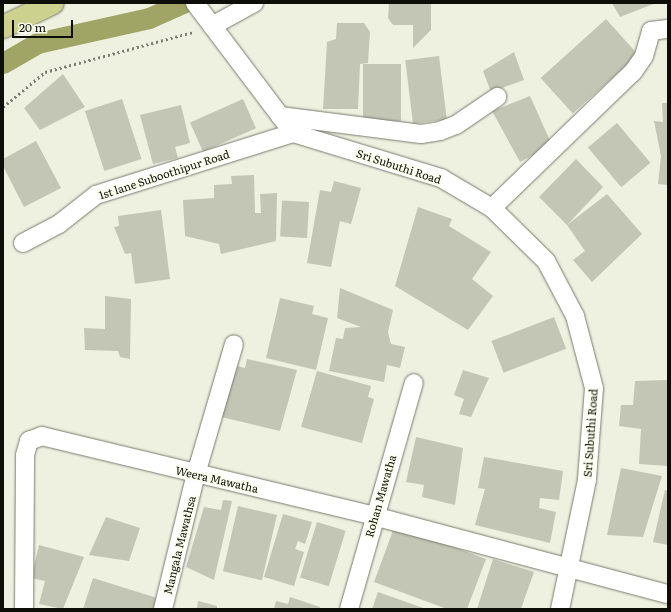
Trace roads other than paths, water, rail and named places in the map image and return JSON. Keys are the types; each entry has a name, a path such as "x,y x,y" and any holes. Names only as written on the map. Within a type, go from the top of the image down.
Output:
{"main road":[{"path":"3,27 53,3"}],"street":[{"path":"254,3 203,14 293,133"},
{"path":"492,208 633,72 668,15"},
{"path":"280,116 421,134 440,131 456,125 497,98"},
{"name":"Sri Subuthi Road","path":"293,133 441,178 492,208 546,261 575,316 594,388 587,480 560,609"},
{"name":"1st lane Suboothipur Road","path":"23,243 59,224 96,195 293,133"},
{"name":"Mangala Mawathsa","path":"163,609 196,474 234,344"},
{"name":"Rohan Mawatha","path":"349,609 374,516 414,383"},
{"name":"Weera Mawatha","path":"24,609 25,455 29,440 42,436 374,516 570,566 668,594"}],"waterway":[{"path":"3,63 37,43 149,18 183,3"}]}
